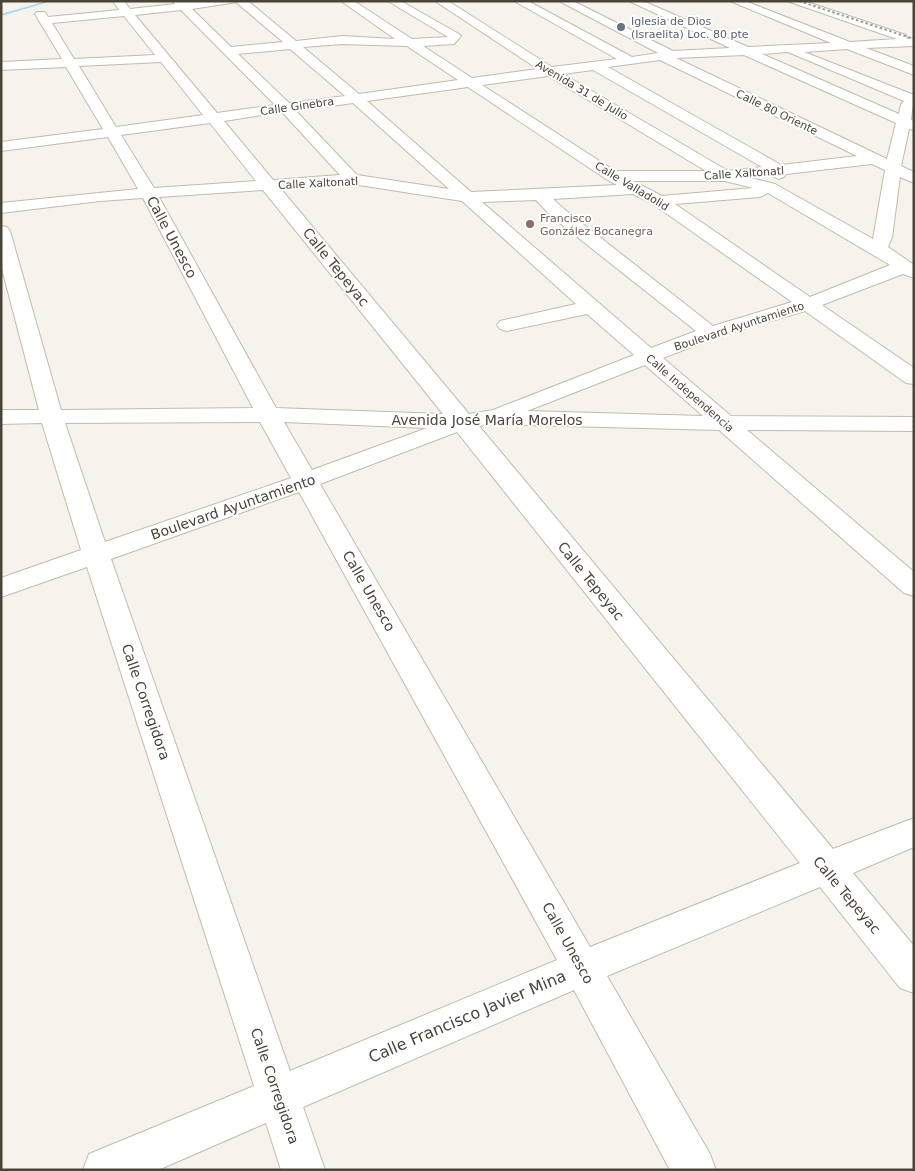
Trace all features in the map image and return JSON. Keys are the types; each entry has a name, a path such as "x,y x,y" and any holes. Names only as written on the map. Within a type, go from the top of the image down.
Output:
{"street":[{"name":"Calle Tepeyac","path":"118,1 129,12 213,118 824,868 914,975"},
{"path":"129,12 181,4 232,1"},
{"name":"Calle Independencia","path":"240,1 355,97 590,307 914,588"},
{"name":"Calle Valladolid","path":"346,1 612,176 659,201 914,378"},
{"path":"229,51 291,44 355,40 412,43 450,41 455,36 393,1"},
{"name":"Avenida 31 de Julio","path":"440,1 529,58 725,176"},
{"path":"519,1 628,60"},
{"name":"Calle 80 Oriente","path":"564,1 666,55 914,178"},
{"path":"634,1 909,124"},
{"path":"735,1 913,68 909,124 892,168 883,237 878,249"},
{"path":"792,1 914,41"},
{"path":"817,1 914,33"},
{"path":"181,4 285,107 352,179"},
{"name":"Calle Unesco","path":"129,12 43,18 149,193 268,415 582,968 694,1170"},
{"name":"Calle Ginebra","path":"1,147 549,70 666,55 739,49 763,40 899,36 914,33"},
{"path":"763,40 912,100"},
{"path":"739,49 785,49 914,41"},
{"path":"581,47 599,44"},
{"path":"529,58 548,54"},
{"path":"1,66 166,58"},
{"path":"594,65 780,170 772,189"},
{"name":"Calle Xaltonatl","path":"612,176 725,176 874,159"},
{"path":"725,176 772,189 878,249 908,270"},
{"name":"Calle Xaltonatl","path":"1,208 70,198 352,179 468,197 634,189"},
{"path":"659,201 772,189"},
{"path":"540,195 558,213 710,333"},
{"name":"Calle Corregidora","path":"1,231 9,281 96,555 303,1170"},
{"name":"Boulevard Ayuntamiento","path":"490,417 710,333 808,304 908,270"},
{"path":"507,325 590,307"},
{"name":"Avenida José María Morelos","path":"1,417 268,415 462,422 490,417 724,424 914,424"},
{"name":"Boulevard Ayuntamiento","path":"1,588 306,482 462,422"},
{"name":"Calle Francisco Javier Mina","path":"105,1170 582,968 914,832"}],"waterway":[{"path":"1,15 51,1"}],"railway":[{"path":"799,1 914,39"}],"place":[{"name":"Iglesia de Dios (Israelita) Loc. 80 pte","path":"621,27"},
{"name":"Francisco González Bocanegra","path":"530,224"}]}
